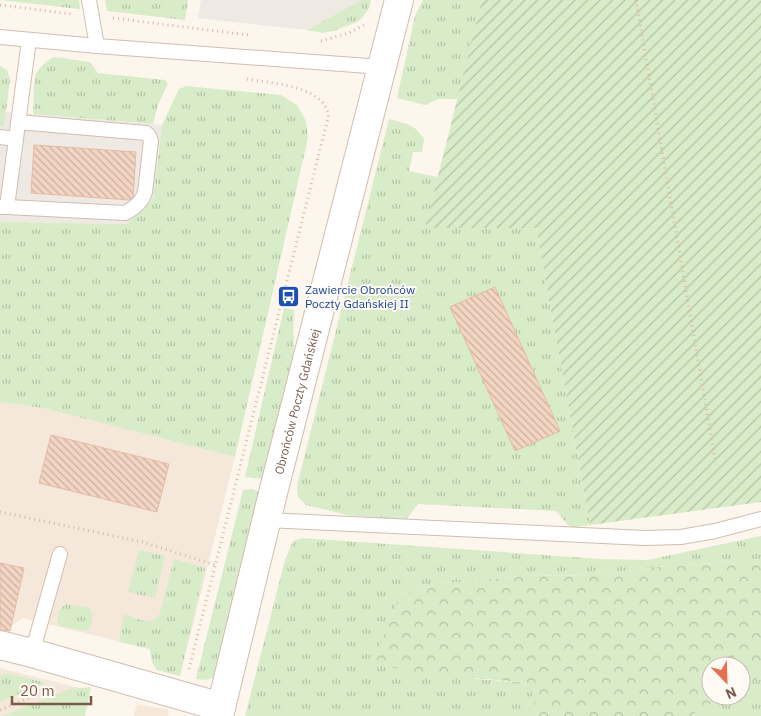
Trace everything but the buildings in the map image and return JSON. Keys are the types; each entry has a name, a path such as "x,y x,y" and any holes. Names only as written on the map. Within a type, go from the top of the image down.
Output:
{"street":[{"name":"Obrońców Poczty Gdańskiej","path":"220,712 266,520 398,0"},
{"path":"0,645 182,696 220,712"}],"lane":[{"path":"89,0 97,46"},
{"path":"0,37 382,67"},
{"path":"18,122 146,133 151,141 144,198 125,213 3,207 16,139 18,122 29,40"},
{"path":"0,137 16,139"},
{"path":"266,520 646,538 681,537 715,531 761,519"},
{"path":"32,653 60,554"}],"path":[{"path":"636,0 715,459"},
{"path":"0,5 255,36"},
{"path":"318,41 349,34 364,26 367,22"},
{"path":"182,696 329,114 324,104 307,92 292,87 246,79"},
{"path":"0,512 143,542 215,565"},
{"path":"0,710 61,685"}],"shaded area":[{"path":"201,0 361,0 307,30 198,18"},
{"path":"6,112 162,125 153,198 127,224 0,222 0,126 4,127"},
{"path":"0,402 43,408 235,457 180,676 157,670 152,662 150,649 23,618 4,631 0,630"},
{"path":"0,668 88,690 83,716 0,716"},
{"path":"137,704 169,710 168,716 134,716"}],"green space":[{"path":"0,0 79,0 80,9 70,8"},
{"path":"105,0 188,0 185,20 107,11"},
{"path":"361,0 371,0 368,10 357,22 323,33 307,30"},
{"path":"423,0 482,0 458,99 438,99 425,105 397,98 415,16"},
{"path":"482,0 761,0 761,502 590,525 536,228 425,228"},
{"path":"54,57 90,62 98,73 165,80 168,84 158,105 153,124 33,114 36,74 42,66"},
{"path":"0,66 7,70 10,79 4,127 0,126"},
{"path":"186,86 281,95 297,105 306,121 308,138 235,457 43,408 0,402 0,222 127,224 153,198 162,125 179,89"},
{"path":"389,119 413,127 424,139 422,152 413,152 409,171 438,177 425,228 536,228 590,525 571,528 556,511 418,504 406,520 347,515 306,505 298,497 297,486"},
{"path":"284,308 295,310 293,325 294,351 264,479 245,477"},
{"path":"253,489 260,493 214,678 196,679 243,490"},
{"path":"761,536 761,562 657,567 597,575 523,576 438,584 400,594 391,619 476,679 530,683 538,716 245,716 285,560 293,541 302,538 601,559 647,560"},
{"path":"139,550 165,556 155,598 128,592"},
{"path":"174,559 205,568 180,676 157,670 152,662 150,649 119,642 124,614 146,621 154,620 158,617"},
{"path":"761,562 761,677 751,682 751,656 701,656 701,706 706,706 690,716 538,716 529,683 408,672 373,661 400,594 438,584 523,576 597,575 657,567"},
{"path":"66,604 90,608 92,620 91,626 87,631 59,626 58,614"},
{"path":"8,673 46,683 0,702 0,676"},
{"path":"761,677 761,716 690,716 706,706 751,706 751,682"},
{"path":"91,687 85,716 3,716 69,689"}],"place":[{"name":"Zawiercie Obrońców Poczty Gdańskiej II","path":"289,296"}]}
